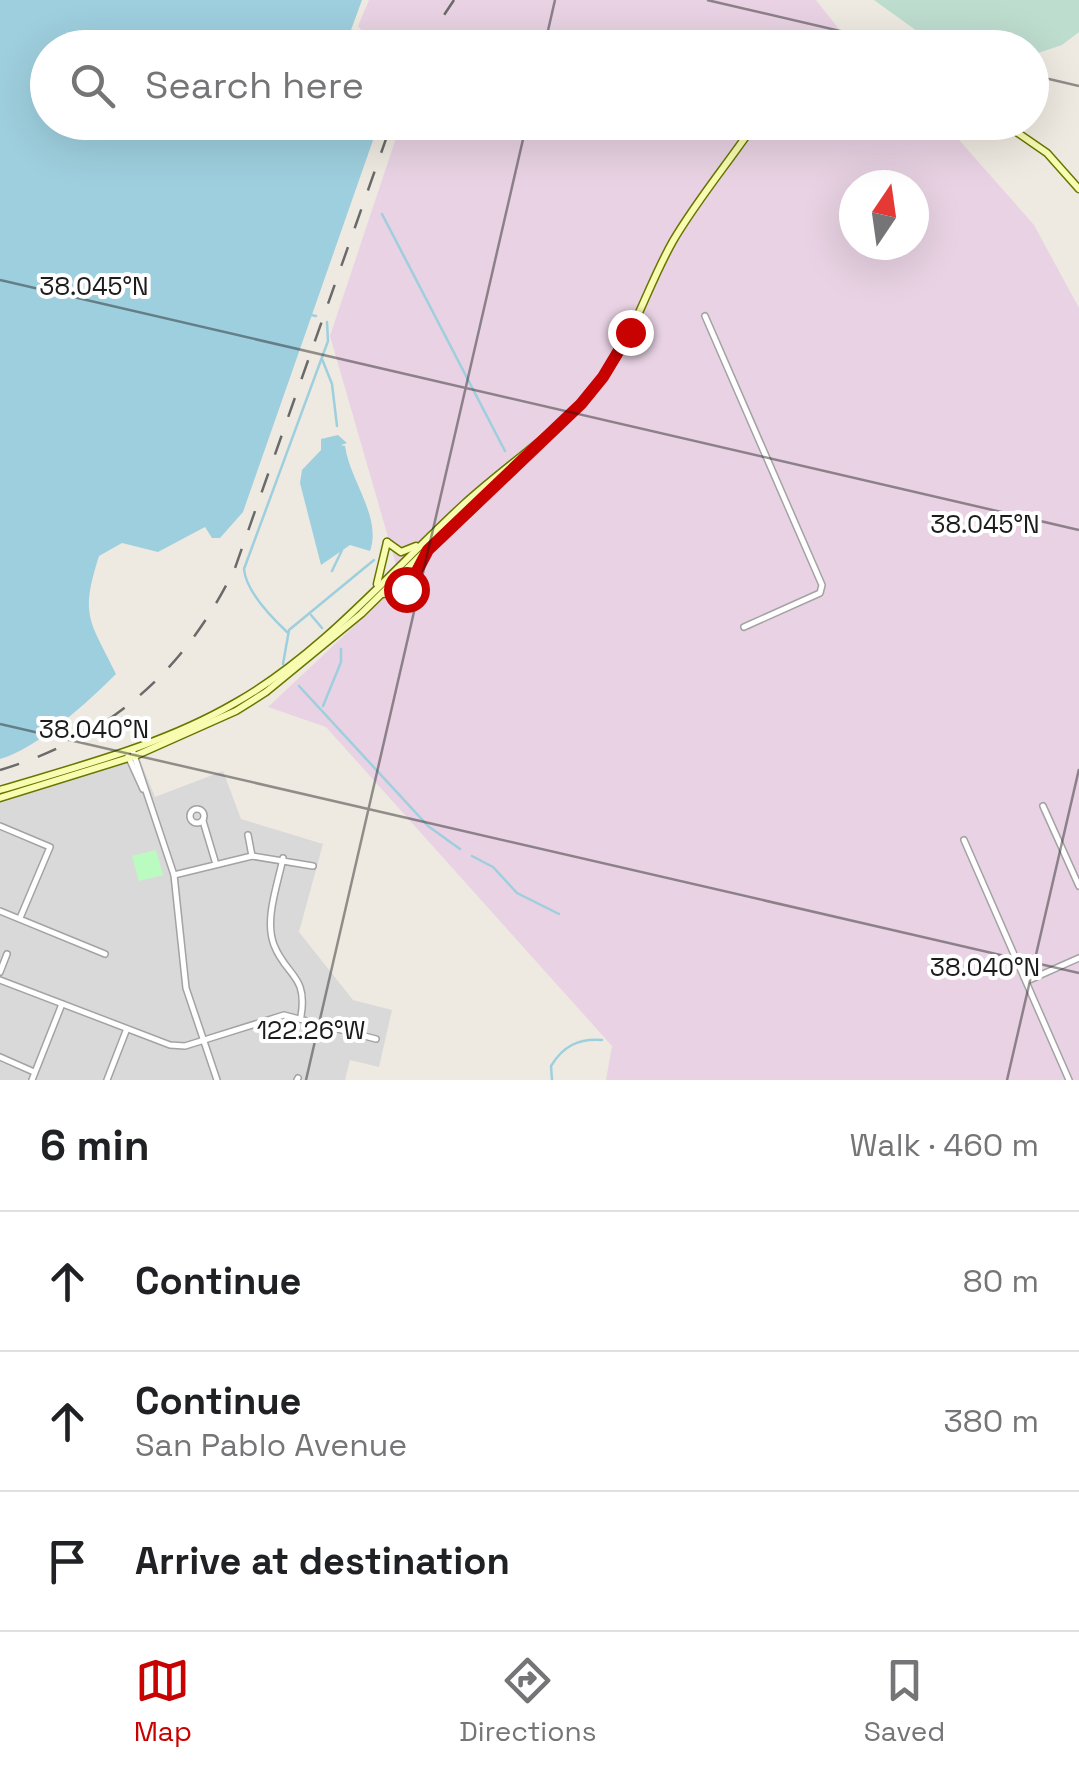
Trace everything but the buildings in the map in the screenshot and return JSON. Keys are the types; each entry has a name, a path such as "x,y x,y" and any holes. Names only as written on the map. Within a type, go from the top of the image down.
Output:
{"main road":[{"path":"0,798 130,754 236,711 305,664 603,377 624,346 674,240 743,140"},
{"path":"1028,140 1047,153 1079,188"},
{"path":"375,586 388,542 401,552 426,547"},
{"path":"0,790 130,754 233,704 262,686 375,586 426,547"},
{"path":"382,594 422,589 416,573 426,547"}],"street":[{"path":"705,316 822,585 820,593 744,627"},
{"path":"130,754 174,874 186,988 216,1080"},
{"path":"1043,806 1079,886"},
{"path":"202,821 215,862"},
{"path":"0,826 50,847 20,918"},
{"path":"248,836 252,856"},
{"path":"964,840 1069,1080"},
{"path":"174,874 252,856 284,858 313,866"},
{"path":"284,858 270,922 274,946 298,976 304,997 301,1016"},
{"path":"0,911 105,954"},
{"path":"0,972 7,954"},
{"path":"1028,980 1079,958"},
{"path":"0,980 170,1046 202,1041 254,1021 301,1016 376,1039"},
{"path":"32,1080 62,1004"},
{"path":"107,1080 126,1031"},
{"path":"0,1057 35,1072"}],"shaded area":[{"path":"369,0 816,0 840,30 361,30 358,26"},
{"path":"395,140 959,140 1034,225 1079,308 1079,1080 606,1080 612,1046 326,727 268,707 401,582 330,336"},
{"path":"139,758 155,797 223,771 241,819 323,844 299,932 353,1000 392,1010 379,1067 350,1060 345,1080 0,1080 0,803"}],"green space":[{"path":"874,0 1079,0 1079,32 1049,49 1049,30 915,30"},
{"path":"156,850 163,875 139,881 132,856"}],"water":[{"path":"0,0 362,0 351,30 30,30 30,140 373,140 243,512 220,538 212,538 205,527 158,552 122,543 99,556 90,592 90,617 116,674 46,735 0,759"},
{"path":"338,435 347,443 341,445 345,446 369,512 373,538 370,551 350,545 321,565 300,483 302,470 321,450 321,439"}],"waterway":[{"path":"382,214 505,451"},
{"path":"311,315 316,316"},
{"path":"287,632 254,595 244,569 328,341 327,322"},
{"path":"322,359 332,384 337,426"},
{"path":"332,571 342,550"},
{"path":"283,664 289,630 374,560"},
{"path":"311,615 322,628"},
{"path":"323,706 341,662 341,649"},
{"path":"299,686 428,826 460,849"},
{"path":"472,856 493,867 517,893 559,914"},
{"path":"552,1080 551,1066 566,1048 586,1040 602,1040"}],"railway":[{"path":"434,30 454,0"},
{"path":"0,770 40,756 110,719 168,668 215,605 235,568 386,140"}],"route":[{"path":"406,589 422,589 416,573 428,550 514,469 516,461 581,404 630,332"}]}
